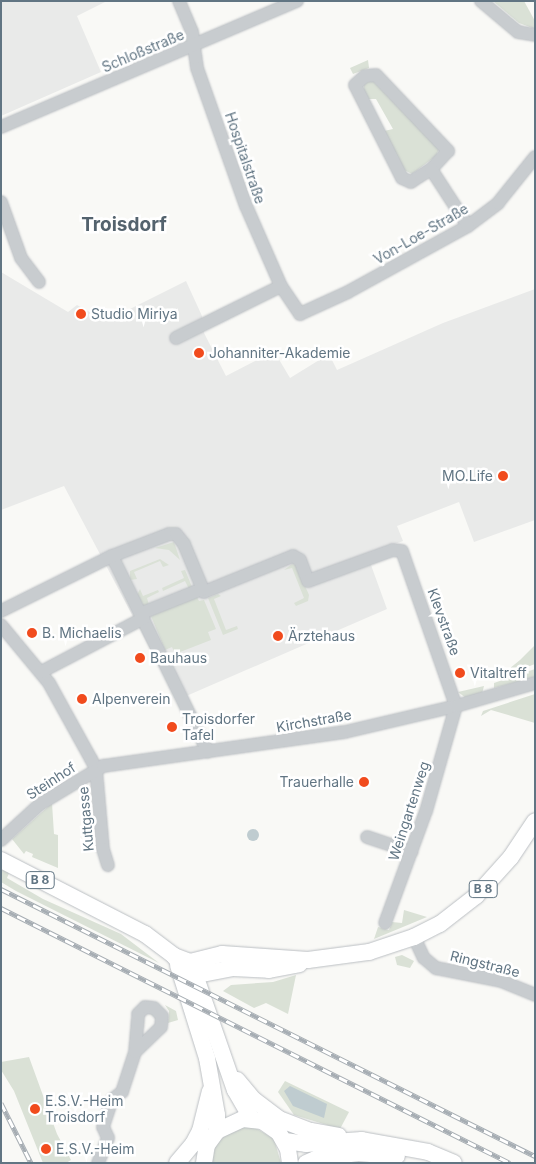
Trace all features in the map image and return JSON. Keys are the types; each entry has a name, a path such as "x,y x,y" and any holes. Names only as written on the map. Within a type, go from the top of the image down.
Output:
{"main road":[{"name":"B 8","path":"1,860 122,921 174,956 190,972 222,954 308,960 369,952 414,937 440,924 481,892 511,857 535,821"},
{"path":"190,972 235,1090 252,1119"},
{"path":"190,972 212,1084 217,1130"},
{"path":"230,1073 254,1100 279,1119 311,1131 428,1152 454,1163"},
{"path":"177,1163 200,1131 212,1084"},
{"path":"200,1160 217,1130 233,1121 252,1119 271,1126 284,1141 290,1163"},
{"path":"284,1141 306,1144 362,1140"},
{"path":"306,1163 318,1158 357,1153 436,1163"}],"street":[{"name":"Hospitalstraße","path":"179,1 192,32 197,68 246,206 281,286 296,311 304,315"},
{"name":"Schloßstraße","path":"1,127 297,1"},
{"path":"481,1 518,32 535,35"},
{"path":"373,75 384,80 446,147 446,155 431,169 411,182 402,178 356,85 359,80 373,75"},
{"name":"Von-Loe-Straße","path":"304,315 468,226 498,203 535,157"},
{"path":"431,169 468,226"},
{"path":"1,202 17,251 39,282"},
{"path":"176,338 281,286"},
{"path":"1,612 112,556 168,534 176,534 184,544 203,590 143,616 40,672"},
{"name":"Klevstraße","path":"203,590 293,556 300,560 308,581 400,549 408,564 456,706"},
{"path":"112,556 208,752"},
{"path":"1,624 40,672 75,727 96,770"},
{"name":"Kirchstraße","path":"96,770 111,764 345,732 456,706 535,683"},
{"name":"Weingartenweg","path":"385,923 412,852 456,706"},
{"name":"Steinhof","path":"1,840 40,804 96,770"},
{"name":"Kuttgasse","path":"96,770 103,849 108,865"},
{"path":"367,837 412,852"},
{"name":"Ringstraße","path":"414,937 424,958 436,968 501,981 535,994"},
{"path":"98,1163 108,1138 103,1127 112,1100 122,1092 135,1052"}],"shaded area":[{"path":"1,1 107,1 77,16 101,72 1,116"},
{"path":"493,1 524,1 535,21 535,29 519,23"},
{"path":"368,60 369,68 353,74 350,68"},
{"path":"372,80 439,149 436,156 412,174 404,170 384,131 393,129 376,99 368,99 364,91 364,84"},
{"path":"1,272 68,312 77,305 106,321 186,281 202,316 204,333 226,376 274,351 290,378 329,354 337,370 443,323 535,289 535,520 474,542 459,502 397,526 403,541 367,554 387,609 177,700 64,486 1,510"},
{"path":"174,542 180,560 169,550 155,548"},
{"path":"160,559 169,565 163,567 160,561 134,572 137,579 130,580 130,571"},
{"path":"292,564 296,565 309,595 308,601 296,606 294,603 304,598 292,568 284,570"},
{"path":"185,570 192,587 189,589 185,581 163,591 162,588 184,578 181,571"},
{"path":"140,589 143,596 158,590 159,592 147,598 149,605 144,606 137,595"},
{"path":"218,594 221,596 214,599 226,630 237,626 238,629 223,635 208,598"},
{"path":"197,597 199,601 204,600 216,629 208,632 211,640 175,654 172,647 165,650 151,616"},
{"path":"535,645 535,664 498,678 520,660"},
{"path":"535,669 535,678 494,688 494,683"},
{"path":"484,686 482,694 466,698 458,692"},
{"path":"535,694 535,723 491,710 481,716 483,711"},
{"path":"52,803 54,834 58,835 58,868 32,857 33,854 26,851 24,854 12,839"},
{"path":"253,829 259,835 253,841 247,835"},
{"path":"1,869 9,873 7,878 43,899 121,934 159,963 16,891 1,882"},
{"path":"404,910 427,917 374,939 378,927 389,930 392,922 402,923"},
{"path":"402,955 414,961 410,968 397,965 395,957"},
{"path":"296,975 288,1014 266,1003 254,1008 223,991 231,985 273,982"},
{"path":"165,1005 176,1011 178,1020 168,1023 169,1011"},
{"name":"E.S.V.-Heim Troisdorf","path":"29,1057 57,1134 71,1160 66,1163 43,1163 14,1091 1,1070 1,1062"},
{"path":"285,1081 349,1112 340,1129 294,1115 278,1092"},
{"path":"290,1086 327,1104 324,1118 293,1106 284,1091"},
{"path":"238,1127 254,1127 274,1139 281,1163 212,1163 215,1147 224,1134"}],"railway":[{"path":"1,889 535,1156"},
{"path":"1,908 510,1163"},
{"path":"1,1103 31,1163"}],"place":[{"name":"Studio Miriya","path":"81,314"},
{"name":"Johanniter-Akademie","path":"199,353"},
{"name":"MO.Life","path":"503,476"},
{"name":"B. Michaelis","path":"32,633"},
{"name":"Ärztehaus","path":"278,636"},
{"name":"Bauhaus","path":"140,658"},
{"name":"Vitaltreff","path":"460,673"},
{"name":"Alpenverein","path":"82,699"},
{"name":"Troisdorfer Tafel","path":"172,727"},
{"name":"Trauerhalle","path":"364,782"},
{"name":"E.S.V.-Heim Troisdorf","path":"35,1109"},
{"name":"E.S.V.-Heim","path":"46,1149"}],"district":[{"name":"Troisdorf","path":"124,225"}]}
